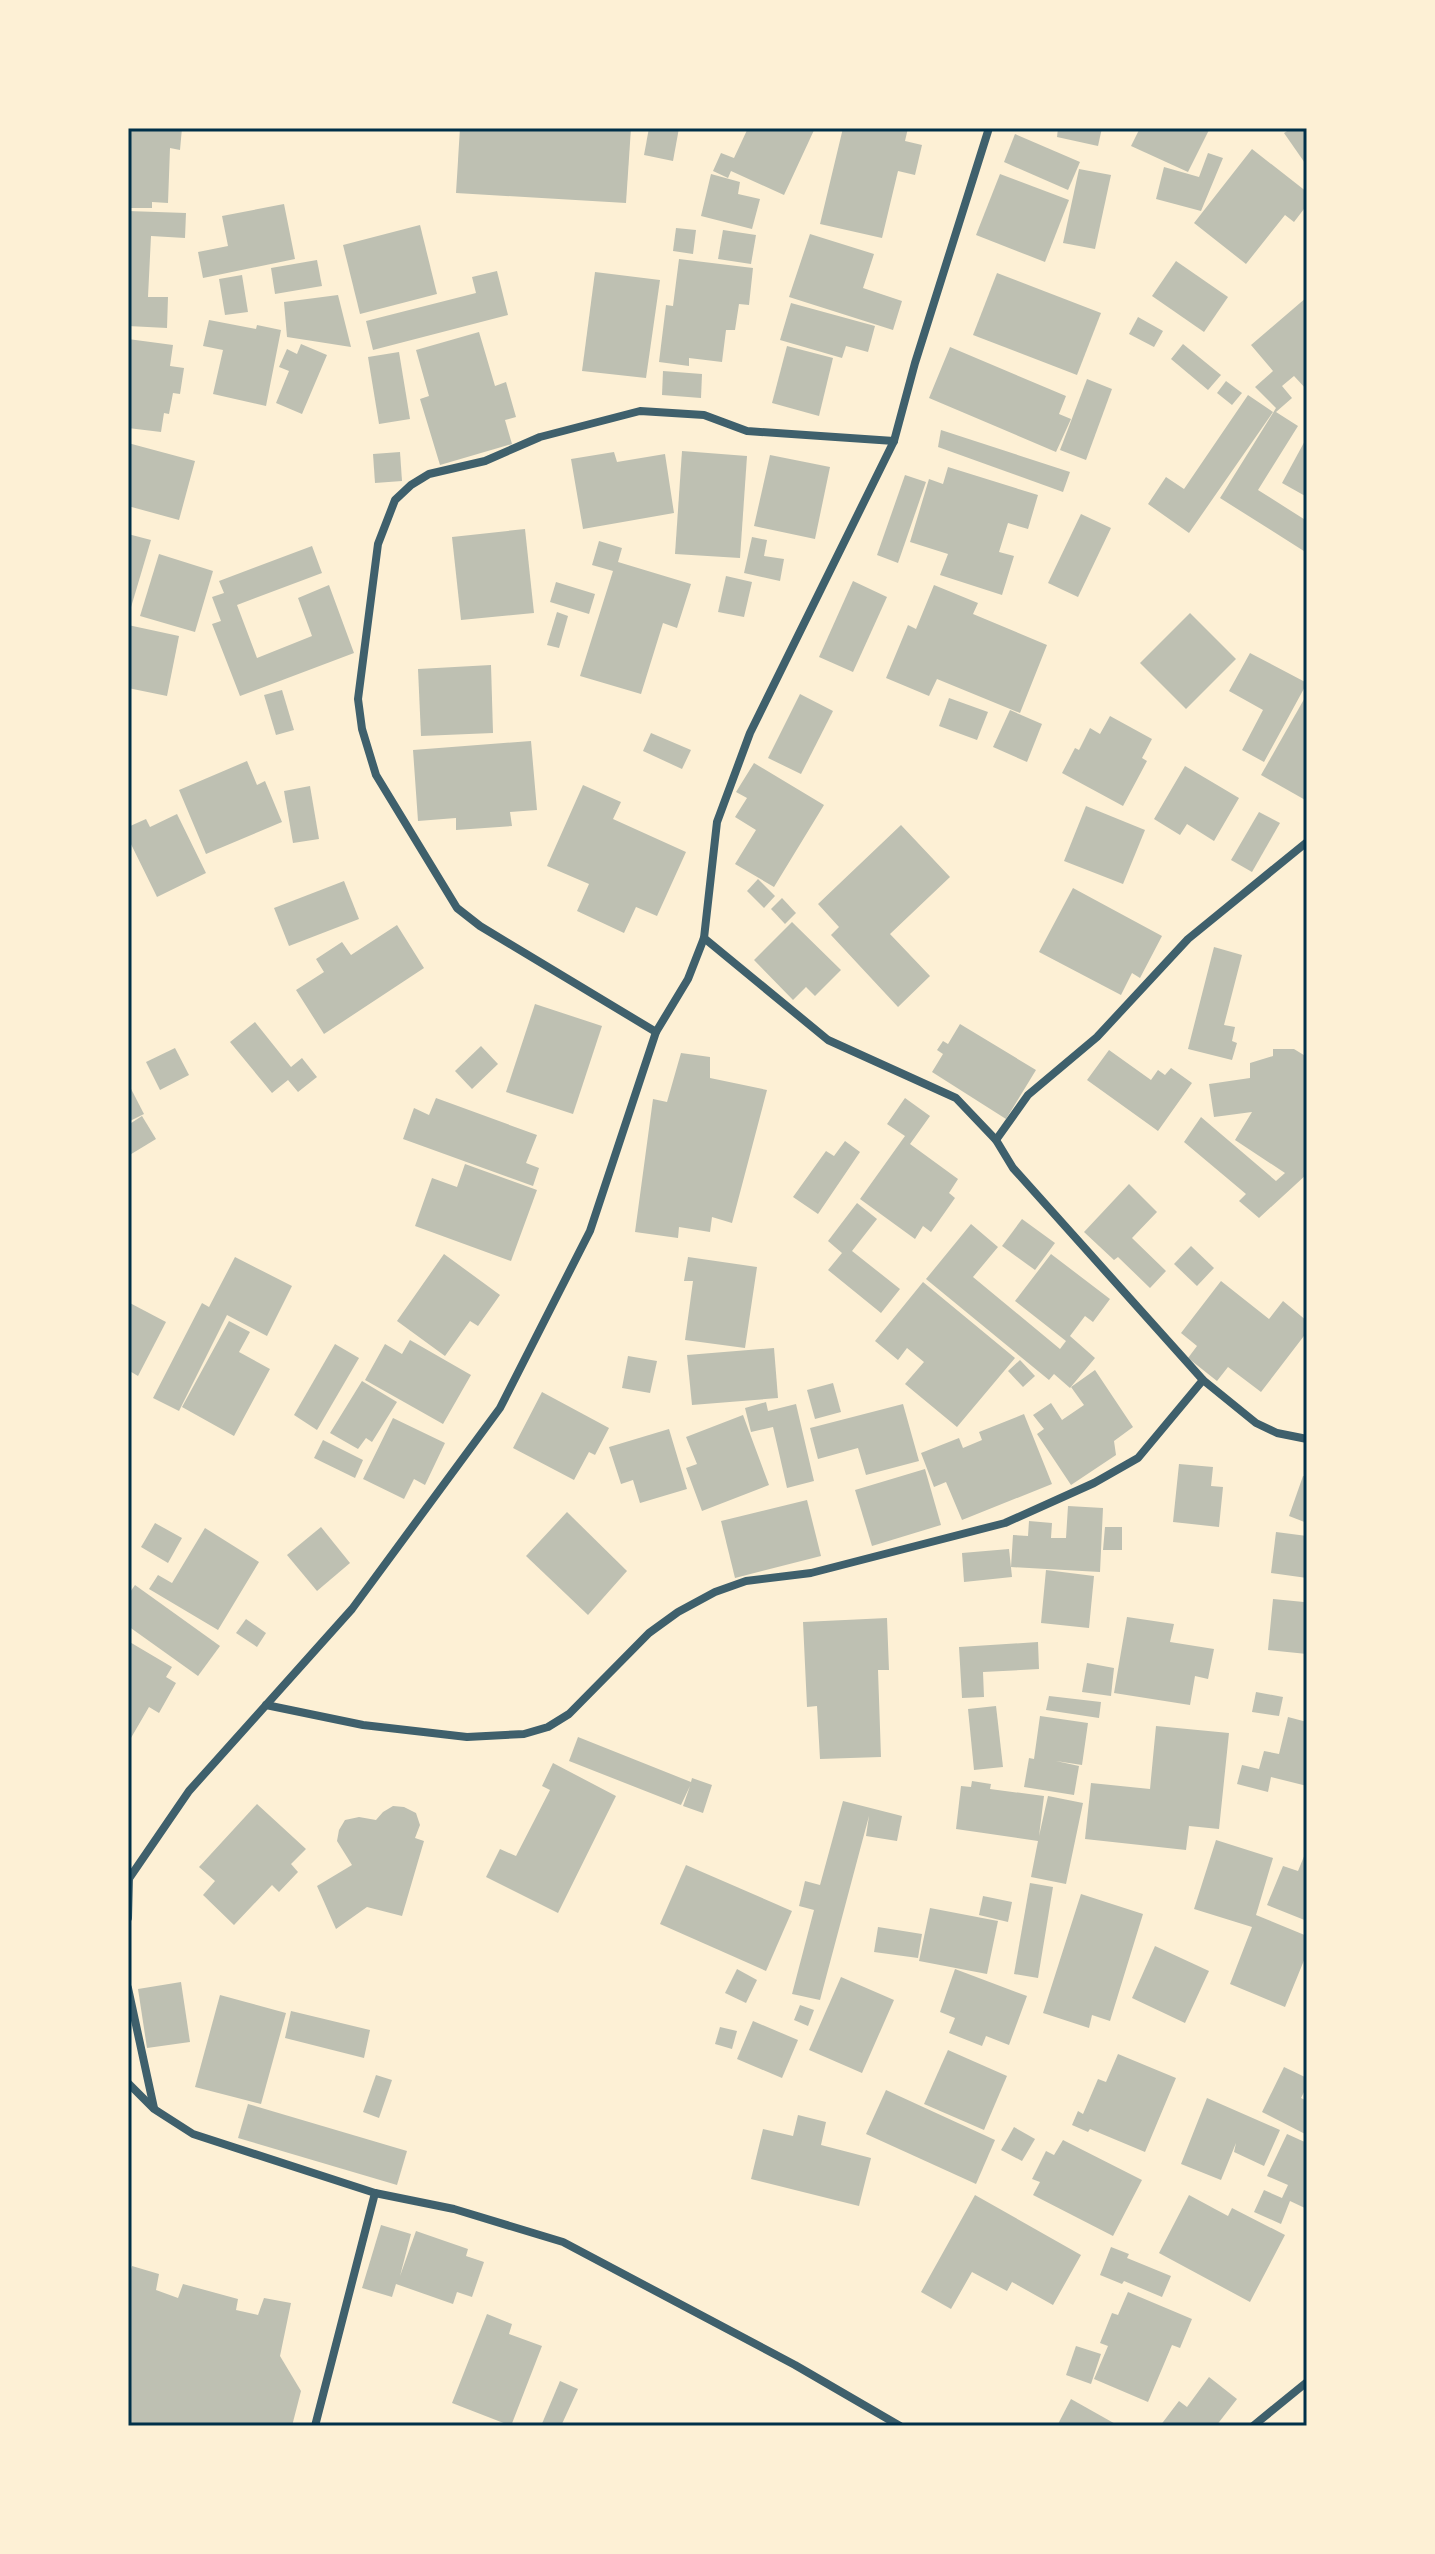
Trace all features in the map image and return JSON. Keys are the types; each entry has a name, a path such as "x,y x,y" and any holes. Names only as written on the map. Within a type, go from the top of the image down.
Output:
{"street":[{"path":"128,1918 128,1879 189,1791 352,1609 500,1408 590,1231 656,1032 688,979 704,938 717,822 750,733 894,441 915,363 989,128"},
{"path":"656,1032 480,926 457,908 376,775 362,729 358,699 378,544 395,500 429,474 485,461 540,437 640,411 704,415 747,431 894,441"},
{"path":"996,1140 1028,1095 1097,1037 1188,939 1307,842"},
{"path":"704,938 828,1040 956,1098 996,1140 1013,1168 1203,1380 1256,1423 1277,1433 1307,1439"},
{"path":"266,1705 363,1725 467,1737 524,1734 548,1727 569,1714 649,1633 703,1598 746,1581 811,1573 1005,1523 1094,1483 1138,1458 1203,1380"},
{"path":"128,1988 154,2109"},
{"path":"128,2083 154,2109 193,2134 375,2193 454,2209 563,2242 795,2365 900,2426"},
{"path":"315,2426 375,2193"},
{"path":"1253,2426 1307,2382"}],"building":[{"path":"128,128 182,128 180,150 170,148 168,203 152,202 152,208 128,208"},
{"path":"460,128 631,128 626,203 456,193"},
{"path":"649,128 679,128 673,161 644,155"},
{"path":"748,128 815,128 784,195 731,171 728,178 713,171 721,153 734,158"},
{"path":"843,128 908,128 905,141 922,145 915,175 898,171 882,238 820,224"},
{"path":"1058,128 1102,128 1098,146 1057,137"},
{"path":"1140,128 1210,128 1188,172 1131,146"},
{"path":"1292,128 1307,128 1307,166 1284,133"},
{"path":"1015,134 1080,162 1068,190 1004,162"},
{"path":"1252,149 1307,192 1307,205 1294,222 1285,215 1246,264 1194,223"},
{"path":"1208,153 1223,158 1201,211 1156,199 1164,167 1199,177"},
{"path":"1079,169 1111,175 1095,249 1063,243"},
{"path":"711,174 740,182 738,194 760,199 752,229 701,216"},
{"path":"1000,174 1069,200 1045,262 976,235"},
{"path":"284,204 295,259 203,278 198,252 228,246 222,216"},
{"path":"128,211 186,213 185,238 151,236 148,297 168,297 167,328 128,326"},
{"path":"420,225 437,294 360,314 343,245"},
{"path":"676,228 696,230 693,254 673,251"},
{"path":"723,230 756,235 751,264 718,259"},
{"path":"810,234 874,254 863,288 902,301 893,330 789,297"},
{"path":"679,259 753,268 749,305 739,304 735,330 726,330 722,362 689,358 689,366 659,362 666,305 673,306"},
{"path":"317,260 322,286 275,294 271,268"},
{"path":"1176,261 1228,297 1204,332 1152,296"},
{"path":"497,271 508,315 373,350 366,321 476,293 472,277"},
{"path":"595,272 660,280 646,378 582,371"},
{"path":"997,273 1101,313 1077,375 973,335"},
{"path":"242,275 248,312 225,315 219,279"},
{"path":"338,295 351,347 287,337 284,302"},
{"path":"1307,297 1307,390 1294,376 1282,386 1292,398 1276,412 1298,426 1258,490 1307,521 1307,553 1220,498 1276,408 1255,387 1273,371 1251,345"},
{"path":"791,303 875,326 868,352 846,346 842,358 780,340"},
{"path":"1138,317 1163,331 1154,347 1129,334"},
{"path":"209,320 256,329 257,325 281,330 266,406 213,394 223,350 203,346"},
{"path":"479,332 495,386 506,382 516,417 505,420 512,444 440,465 420,399 429,396 416,350"},
{"path":"128,339 173,345 170,366 184,368 180,394 173,393 169,414 164,413 161,432 128,428"},
{"path":"301,344 327,355 302,414 276,403 289,371 279,367 287,349 297,354"},
{"path":"1183,344 1221,375 1208,390 1171,359"},
{"path":"787,346 833,358 819,416 772,403"},
{"path":"950,347 1066,396 1059,414 1071,419 1056,452 929,398"},
{"path":"399,352 410,419 379,424 368,357"},
{"path":"663,371 702,374 701,398 662,395"},
{"path":"1087,379 1112,389 1086,460 1060,450"},
{"path":"1226,381 1242,393 1232,405 1217,393"},
{"path":"1248,395 1273,412 1189,533 1148,504 1166,477 1184,489"},
{"path":"941,430 1070,472 1063,492 938,447"},
{"path":"1307,437 1307,497 1282,483"},
{"path":"128,443 195,461 179,520 128,506"},
{"path":"682,451 747,456 740,558 675,554"},
{"path":"400,452 402,481 375,483 373,454"},
{"path":"614,452 617,462 665,454 674,513 583,529 571,459"},
{"path":"770,455 830,467 815,539 754,526"},
{"path":"948,467 1038,495 1028,529 1008,523 999,552 1014,556 1002,595 940,575 948,554 910,542 929,479 943,484"},
{"path":"905,475 926,482 898,563 877,555"},
{"path":"1081,514 1111,528 1078,597 1048,583"},
{"path":"525,529 534,613 461,620 452,537"},
{"path":"128,534 151,540 129,614 128,614"},
{"path":"752,537 767,540 764,556 784,559 780,581 744,573"},
{"path":"599,541 622,548 618,562 691,584 677,628 663,623 641,694 580,676 613,571 592,565"},
{"path":"312,546 322,573 237,605 257,658 312,636 298,598 329,585 354,653 240,696 212,624 221,621 212,597 224,593 219,581"},
{"path":"159,554 213,571 195,632 140,616"},
{"path":"726,576 752,582 744,617 718,612"},
{"path":"853,581 887,597 853,672 819,657"},
{"path":"556,582 595,594 589,614 550,602"},
{"path":"934,585 978,603 973,614 1047,645 1020,713 937,679 929,696 886,678 908,625 916,629"},
{"path":"557,612 568,616 559,648 547,645"},
{"path":"1190,613 1236,659 1186,709 1140,663"},
{"path":"128,625 179,636 167,696 128,688"},
{"path":"1250,653 1307,683 1264,762 1242,750 1263,710 1229,691"},
{"path":"491,665 493,733 421,736 418,669"},
{"path":"282,690 294,730 276,735 264,695"},
{"path":"800,694 833,711 801,774 768,758"},
{"path":"1307,694 1307,801 1261,775"},
{"path":"949,698 988,712 977,740 939,726"},
{"path":"1010,710 1042,724 1027,762 993,747"},
{"path":"1110,716 1152,739 1142,758 1147,761 1123,806 1062,773 1090,728 1100,734"},
{"path":"651,733 691,750 682,769 643,751"},
{"path":"531,741 537,810 510,812 512,826 456,830 456,818 418,821 413,750"},
{"path":"247,761 257,785 265,781 282,822 206,854 179,790"},
{"path":"754,763 824,805 774,887 735,864 756,830 735,817 747,798 736,792"},
{"path":"1185,766 1239,798 1214,841 1187,824 1180,835 1154,819"},
{"path":"583,785 621,802 613,819 686,852 657,916 636,907 624,933 577,911 589,884 547,866"},
{"path":"310,786 319,839 293,843 284,791"},
{"path":"1086,806 1145,830 1123,884 1064,861"},
{"path":"1259,812 1280,823 1252,872 1231,860"},
{"path":"177,814 206,873 157,897 128,838 128,827 146,819 150,827"},
{"path":"901,825 950,877 890,934 930,976 898,1007 831,935 839,927 818,904"},
{"path":"758,879 775,896 764,908 747,891"},
{"path":"344,881 359,919 289,946 274,908"},
{"path":"1073,888 1162,936 1140,978 1132,973 1121,995 1039,952"},
{"path":"782,898 796,913 785,924 771,909"},
{"path":"792,922 841,970 815,996 806,987 793,1000 754,960"},
{"path":"397,925 424,968 324,1034 296,990 324,972 316,959 342,942 351,955"},
{"path":"1214,947 1242,955 1224,1025 1235,1027 1232,1041 1237,1043 1232,1060 1188,1049"},
{"path":"535,1004 602,1026 573,1114 506,1092"},
{"path":"255,1022 291,1067 302,1058 317,1077 298,1092 288,1080 272,1093 230,1042"},
{"path":"960,1024 1036,1070 1006,1119 932,1072 943,1054 937,1050 943,1041 948,1044"},
{"path":"481,1046 498,1064 472,1089 455,1071"},
{"path":"175,1048 189,1075 160,1090 146,1062"},
{"path":"1273,1049 1294,1049 1307,1057 1307,1174 1259,1218 1239,1201 1246,1194 1184,1142 1201,1117 1276,1181 1285,1173 1235,1140 1252,1112 1214,1117 1209,1084 1250,1078 1250,1063 1273,1056"},
{"path":"1109,1050 1151,1080 1158,1070 1165,1075 1171,1068 1192,1083 1158,1131 1087,1080"},
{"path":"681,1053 710,1057 710,1078 767,1090 732,1223 712,1217 710,1232 679,1227 678,1238 635,1232 653,1099 667,1102"},
{"path":"128,1083 144,1114 128,1122"},
{"path":"436,1098 537,1135 526,1163 539,1168 533,1186 403,1139 414,1108 429,1115"},
{"path":"905,1098 930,1116 910,1144 958,1179 949,1193 955,1198 931,1232 923,1226 915,1239 860,1199 905,1136 887,1124"},
{"path":"142,1116 156,1139 128,1156 128,1125"},
{"path":"845,1141 860,1152 818,1214 793,1197 826,1151 834,1156"},
{"path":"465,1164 537,1190 511,1261 415,1226 432,1178 457,1187"},
{"path":"1129,1184 1157,1212 1132,1238 1166,1271 1150,1288 1118,1257 1114,1260 1084,1232"},
{"path":"857,1203 877,1219 852,1251 900,1289 881,1313 828,1270 842,1253 828,1241"},
{"path":"1022,1219 1055,1243 1035,1270 1002,1246"},
{"path":"971,1224 998,1247 973,1277 1060,1349 1066,1341 1015,1301 1051,1254 1110,1299 1093,1322 1085,1316 1070,1336 1095,1358 1070,1388 1054,1374 1049,1380 926,1279"},
{"path":"1191,1246 1214,1268 1197,1286 1174,1264"},
{"path":"444,1254 500,1295 478,1326 470,1321 445,1356 397,1321"},
{"path":"235,1257 292,1286 267,1336 227,1315 179,1411 153,1398 202,1303 209,1307"},
{"path":"688,1257 757,1267 745,1348 685,1340 693,1281 684,1281"},
{"path":"1221,1281 1269,1319 1283,1301 1307,1321 1307,1332 1261,1392 1228,1367 1217,1381 1188,1358 1197,1346 1181,1333"},
{"path":"923,1282 1015,1358 957,1427 905,1384 924,1362 907,1348 898,1360 875,1341"},
{"path":"128,1302 166,1322 138,1376 128,1370"},
{"path":"229,1321 250,1332 239,1352 270,1369 234,1436 182,1407"},
{"path":"410,1340 471,1375 443,1424 365,1380 385,1344 402,1354"},
{"path":"335,1344 359,1358 317,1430 294,1415"},
{"path":"774,1348 778,1398 692,1405 687,1355"},
{"path":"628,1356 657,1361 650,1393 622,1388"},
{"path":"1020,1360 1035,1376 1023,1387 1008,1371"},
{"path":"1095,1370 1133,1427 1114,1441 1116,1455 1071,1485 1037,1434 1044,1429 1033,1415 1051,1403 1062,1420 1084,1405 1071,1387"},
{"path":"362,1381 397,1402 372,1442 366,1438 358,1449 330,1433"},
{"path":"833,1383 841,1412 815,1419 807,1390"},
{"path":"542,1392 609,1428 595,1455 589,1452 574,1480 513,1448"},
{"path":"766,1402 768,1411 796,1404 814,1481 787,1488 773,1427 751,1432 745,1408"},
{"path":"903,1404 919,1461 866,1475 858,1448 818,1459 810,1428"},
{"path":"1024,1414 1052,1484 962,1520 946,1482 934,1487 921,1453 959,1438 963,1448 982,1440 979,1432"},
{"path":"743,1415 769,1485 702,1511 686,1468 697,1464 686,1437"},
{"path":"393,1418 445,1443 425,1485 414,1479 404,1499 363,1479"},
{"path":"669,1429 687,1489 640,1503 633,1480 621,1484 609,1447"},
{"path":"323,1440 363,1460 355,1478 314,1458"},
{"path":"1179,1464 1213,1467 1211,1486 1223,1487 1219,1527 1173,1522"},
{"path":"925,1469 941,1525 872,1546 855,1490"},
{"path":"1303,1476 1307,1477 1307,1523 1289,1516"},
{"path":"807,1500 821,1556 735,1578 721,1521"},
{"path":"1068,1506 1103,1508 1100,1572 1011,1567 1013,1535 1028,1536 1029,1521 1052,1523 1051,1538 1066,1538"},
{"path":"567,1512 627,1571 588,1615 526,1556"},
{"path":"155,1523 182,1538 168,1563 141,1547"},
{"path":"321,1527 350,1563 317,1591 287,1555"},
{"path":"1105,1527 1122,1527 1122,1550 1103,1550"},
{"path":"205,1528 259,1562 218,1630 149,1589 158,1575 172,1583"},
{"path":"1276,1532 1307,1536 1307,1578 1271,1573"},
{"path":"1009,1549 1012,1577 964,1582 962,1553"},
{"path":"1046,1570 1094,1576 1089,1628 1041,1623"},
{"path":"135,1585 220,1646 198,1676 128,1626 128,1595"},
{"path":"1305,1596 1307,1654 1268,1650 1273,1599 1304,1602"},
{"path":"1127,1617 1174,1624 1170,1642 1214,1649 1208,1679 1195,1676 1190,1705 1114,1693"},
{"path":"887,1618 889,1670 878,1670 881,1757 820,1759 817,1706 807,1707 803,1622"},
{"path":"246,1619 266,1633 257,1647 236,1633"},
{"path":"128,1641 172,1667 166,1677 176,1683 159,1713 149,1707 128,1743"},
{"path":"1038,1642 1039,1669 983,1672 984,1697 962,1698 959,1647"},
{"path":"1087,1663 1114,1668 1111,1696 1082,1692"},
{"path":"1256,1692 1283,1697 1279,1716 1252,1712"},
{"path":"1049,1696 1101,1702 1099,1718 1046,1710"},
{"path":"996,1706 1003,1767 974,1770 968,1709"},
{"path":"1040,1716 1088,1723 1082,1765 1056,1761 1079,1766 1074,1795 1024,1787 1029,1758 1034,1759"},
{"path":"1288,1717 1307,1722 1307,1786 1271,1777 1268,1792 1237,1784 1242,1765 1259,1769 1264,1751 1279,1754"},
{"path":"1156,1726 1229,1733 1219,1829 1189,1826 1186,1850 1085,1839 1091,1783 1150,1789"},
{"path":"578,1737 691,1782 692,1778 712,1785 703,1813 683,1806 690,1786 681,1805 569,1761"},
{"path":"553,1763 616,1796 558,1913 486,1877 500,1849 516,1856 550,1790 542,1786"},
{"path":"972,1781 991,1784 990,1789 1044,1796 1039,1836 1048,1796 1083,1803 1066,1884 1031,1877 1038,1841 956,1829 961,1786 971,1787"},
{"path":"843,1801 902,1816 897,1841 866,1836 869,1816 820,2000 792,1994 814,1910 799,1906 805,1881 820,1885"},
{"path":"257,1804 306,1849 291,1864 298,1872 279,1892 272,1885 234,1925 203,1895 215,1881 199,1867"},
{"path":"393,1806 416,1813 420,1825 415,1838 424,1841 402,1916 367,1907 336,1929 317,1886 352,1865 337,1841 339,1830 345,1820 359,1817 376,1820"},
{"path":"1216,1840 1273,1858 1256,1915 1307,1936 1307,1953 1285,2007 1230,1984 1252,1927 1194,1909"},
{"path":"1307,1849 1307,1921 1267,1905 1283,1866 1298,1871"},
{"path":"686,1865 792,1911 766,1971 660,1924"},
{"path":"1030,1883 1053,1887 1038,1978 1014,1974"},
{"path":"1081,1894 1143,1914 1110,2021 1092,2015 1089,2028 1043,2013"},
{"path":"983,1896 1012,1902 1008,1922 979,1915"},
{"path":"930,1908 998,1921 987,1974 919,1961"},
{"path":"878,1927 922,1934 918,1958 874,1952"},
{"path":"1155,1946 1209,1971 1185,2023 1132,1998"},
{"path":"737,1969 757,1980 746,2003 725,1993"},
{"path":"955,1969 1027,1996 1009,2045 986,2036 982,2046 949,2033 955,2018 940,2012"},
{"path":"841,1977 894,2000 862,2073 809,2050"},
{"path":"181,1982 190,2042 147,2048 138,1989"},
{"path":"220,1995 286,2013 261,2104 195,2087"},
{"path":"800,2005 814,2010 808,2026 794,2020"},
{"path":"291,2011 370,2030 364,2058 285,2038"},
{"path":"753,2021 798,2040 782,2078 737,2059"},
{"path":"720,2027 737,2031 732,2049 715,2044"},
{"path":"948,2050 1007,2076 984,2130 924,2104"},
{"path":"1118,2054 1176,2078 1145,2152 1090,2129 1088,2132 1072,2125 1078,2111 1083,2114 1098,2079 1106,2082"},
{"path":"1284,2067 1307,2078 1301,2098 1307,2101 1307,2135 1262,2112"},
{"path":"376,2075 392,2080 379,2118 363,2112"},
{"path":"886,2090 995,2140 976,2184 866,2134"},
{"path":"1207,2098 1280,2130 1264,2166 1234,2152 1236,2143 1221,2180 1181,2164"},
{"path":"248,2104 407,2151 397,2185 238,2138"},
{"path":"798,2115 826,2122 821,2145 871,2158 859,2206 751,2179 763,2129 793,2136"},
{"path":"1014,2127 1035,2139 1022,2161 1001,2150"},
{"path":"1287,2134 1307,2143 1307,2209 1290,2201 1281,2224 1254,2212 1264,2190 1282,2198 1288,2185 1267,2176"},
{"path":"1063,2140 1142,2180 1113,2236 1033,2195 1040,2182 1032,2179 1046,2151 1054,2155"},
{"path":"975,2195 1081,2255 1053,2305 1012,2282 1007,2291 972,2272 951,2309 921,2292"},
{"path":"1189,2195 1228,2216 1232,2208 1285,2235 1250,2302 1159,2253"},
{"path":"381,2225 411,2234 400,2276 416,2231 468,2249 466,2256 484,2262 472,2297 457,2292 453,2304 396,2284 392,2297 362,2288"},
{"path":"1111,2247 1129,2254 1127,2258 1171,2276 1162,2297 1100,2275"},
{"path":"132,2266 159,2274 156,2290 178,2298 183,2284 238,2299 236,2310 258,2315 264,2298 291,2303 280,2356 301,2391 292,2426 128,2426 128,2282"},
{"path":"1128,2292 1192,2319 1180,2348 1172,2345 1148,2402 1094,2379 1108,2346 1100,2343 1112,2313 1118,2315"},
{"path":"487,2314 512,2324 509,2334 542,2346 511,2426 452,2403"},
{"path":"1076,2346 1101,2354 1091,2384 1066,2375"},
{"path":"1209,2377 1237,2399 1216,2426 1160,2426 1179,2401 1187,2407"},
{"path":"560,2381 578,2389 561,2426 541,2426"},
{"path":"1071,2399 1119,2426 1057,2426"}]}
